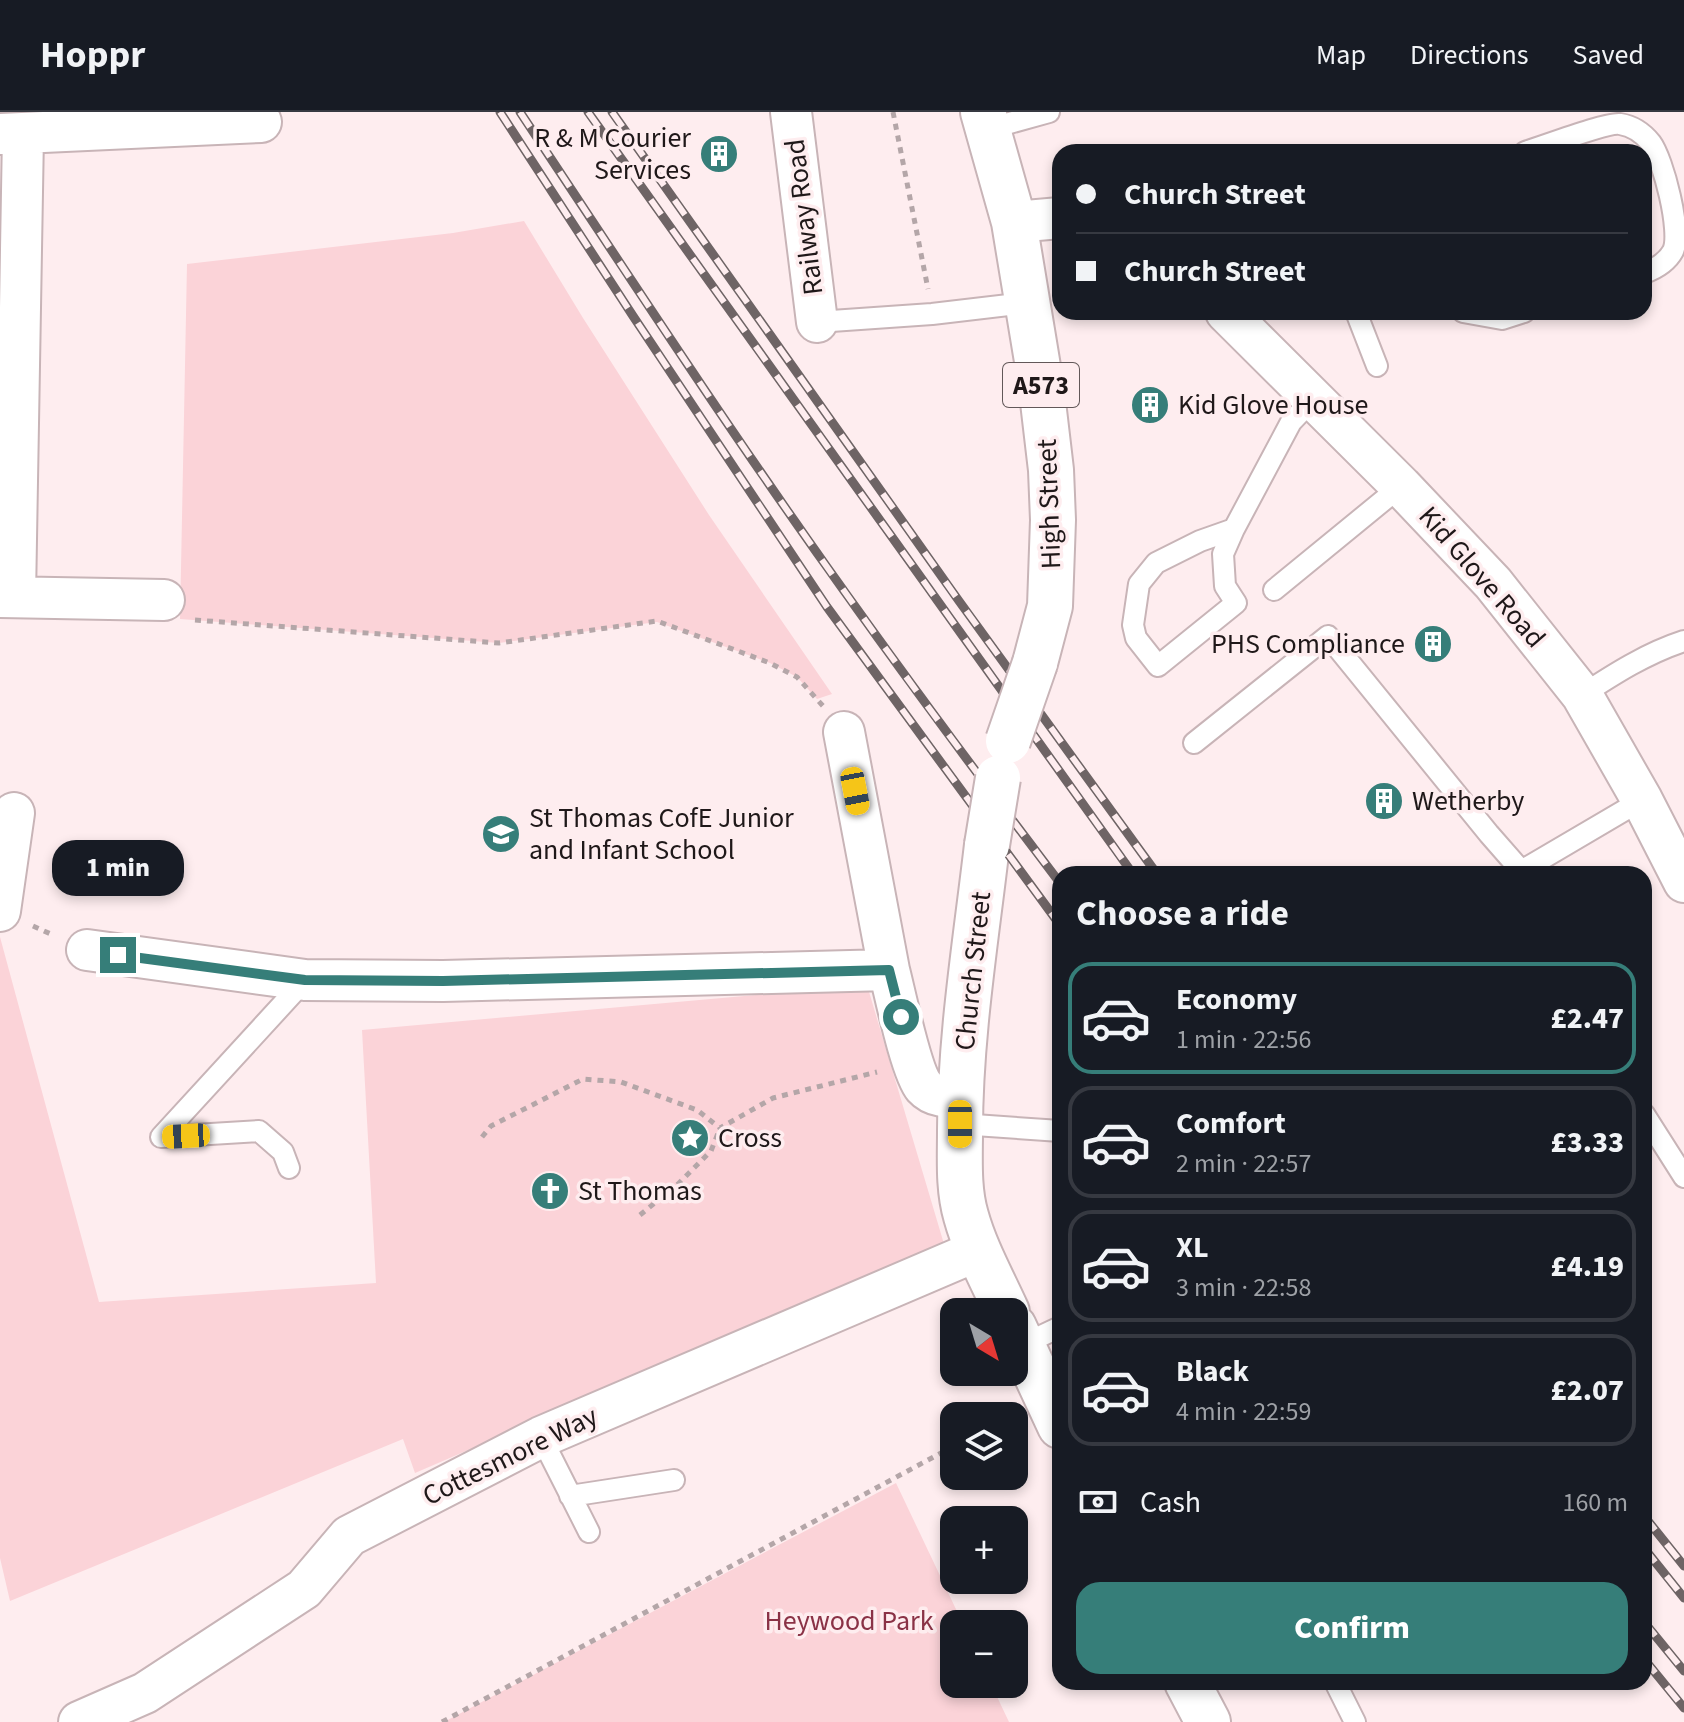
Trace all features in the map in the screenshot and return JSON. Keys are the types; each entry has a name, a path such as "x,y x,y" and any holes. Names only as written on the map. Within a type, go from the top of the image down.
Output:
{"main road":[{"name":"High Street","path":"986,120 1014,222 1042,399 1051,470 1053,520 1050,606 1003,759 987,845"},
{"name":"Church Street","path":"987,845 960,1111 960,1178 966,1215 979,1250 1008,1298"},
{"name":"Church Street","path":"1028,1334 1052,1403"},
{"path":"1191,1690 1208,1722"}],"street":[{"name":"Railway Road","path":"791,112 817,322"},
{"path":"164,600 7,597 11,134 261,122"},
{"path":"1014,222 1052,219"},
{"name":"Kid Glove Road","path":"1234,320 1401,486 1493,583 1582,695 1684,882"},
{"name":"Church Street","path":"844,732 889,970 914,1064 921,1084 960,1111"},
{"path":"0,911 14,813"},
{"path":"87,950 305,980 443,981 889,970"},
{"name":"Cottesmore Way","path":"79,1722 145,1693 304,1589 349,1536 541,1437 979,1250"}],"lane":[{"path":"986,120 1049,112"},
{"path":"1550,144 1616,123 1635,128 1653,144 1668,186 1676,228 1673,251 1652,271"},
{"path":"817,322 932,314 1026,303"},
{"path":"1359,320 1377,366"},
{"path":"1234,529 1200,541 1156,563 1139,584 1133,625 1136,638 1158,666 1236,603 1225,586 1223,554 1291,422 1314,398"},
{"path":"1274,590 1401,486"},
{"path":"1194,743 1328,636 1515,866"},
{"path":"1582,695 1649,655 1684,641"},
{"path":"1533,866 1642,800"},
{"path":"289,1168 283,1152 259,1131 161,1137 305,980"},
{"path":"960,1111 1052,1129"},
{"path":"1652,1127 1684,1177"},
{"path":"541,1437 589,1532"},
{"path":"570,1496 674,1480"},
{"path":"1339,1690 1355,1722"}],"path":[{"path":"893,112 932,314"},
{"path":"164,600 180,619 499,643 657,621 770,663 797,677 844,732"},
{"path":"0,911 87,950"},
{"path":"640,1215 678,1184 711,1151 720,1128 773,1098 914,1064"},
{"path":"482,1137 491,1126 583,1079 621,1082 697,1110 720,1128"},
{"path":"442,1722 940,1454"},
{"path":"455,1715 458,1722"}],"green space":[{"path":"524,221 709,515 832,694 817,699 797,677 770,663 657,622 499,643 180,619 187,264 453,233"},
{"path":"0,937 99,1302 376,1283 362,1030 867,985 944,1244 415,1473 403,1439 10,1601 0,1558"},
{"name":"Heywood Park","path":"896,1483 940,1576 940,1594 949,1594 956,1610 940,1610 940,1698 998,1698 1009,1722 444,1722"}],"railway":[{"path":"500,112 827,607 1052,914"},
{"path":"520,112 788,511 913,687 1052,872"},
{"path":"588,112 1127,866"},
{"path":"612,112 1151,866"},
{"path":"1652,1526 1684,1566"},
{"path":"1652,1558 1684,1598"},
{"path":"1652,1632 1684,1671"},
{"path":"1652,1669 1684,1708"}],"place":[{"name":"R & M Courier Services","path":"719,154"},
{"name":"Kid Glove House","path":"1150,405"},
{"name":"PHS Compliance","path":"1433,644"},
{"name":"Wetherby","path":"1384,801"},
{"name":"St Thomas CofE Junior and Infant School","path":"501,834"},
{"name":"Cross","path":"690,1138"},
{"name":"St Thomas","path":"550,1191"}],"route":[{"path":"118,955 305,980 443,981 889,970 901,1017"}]}
